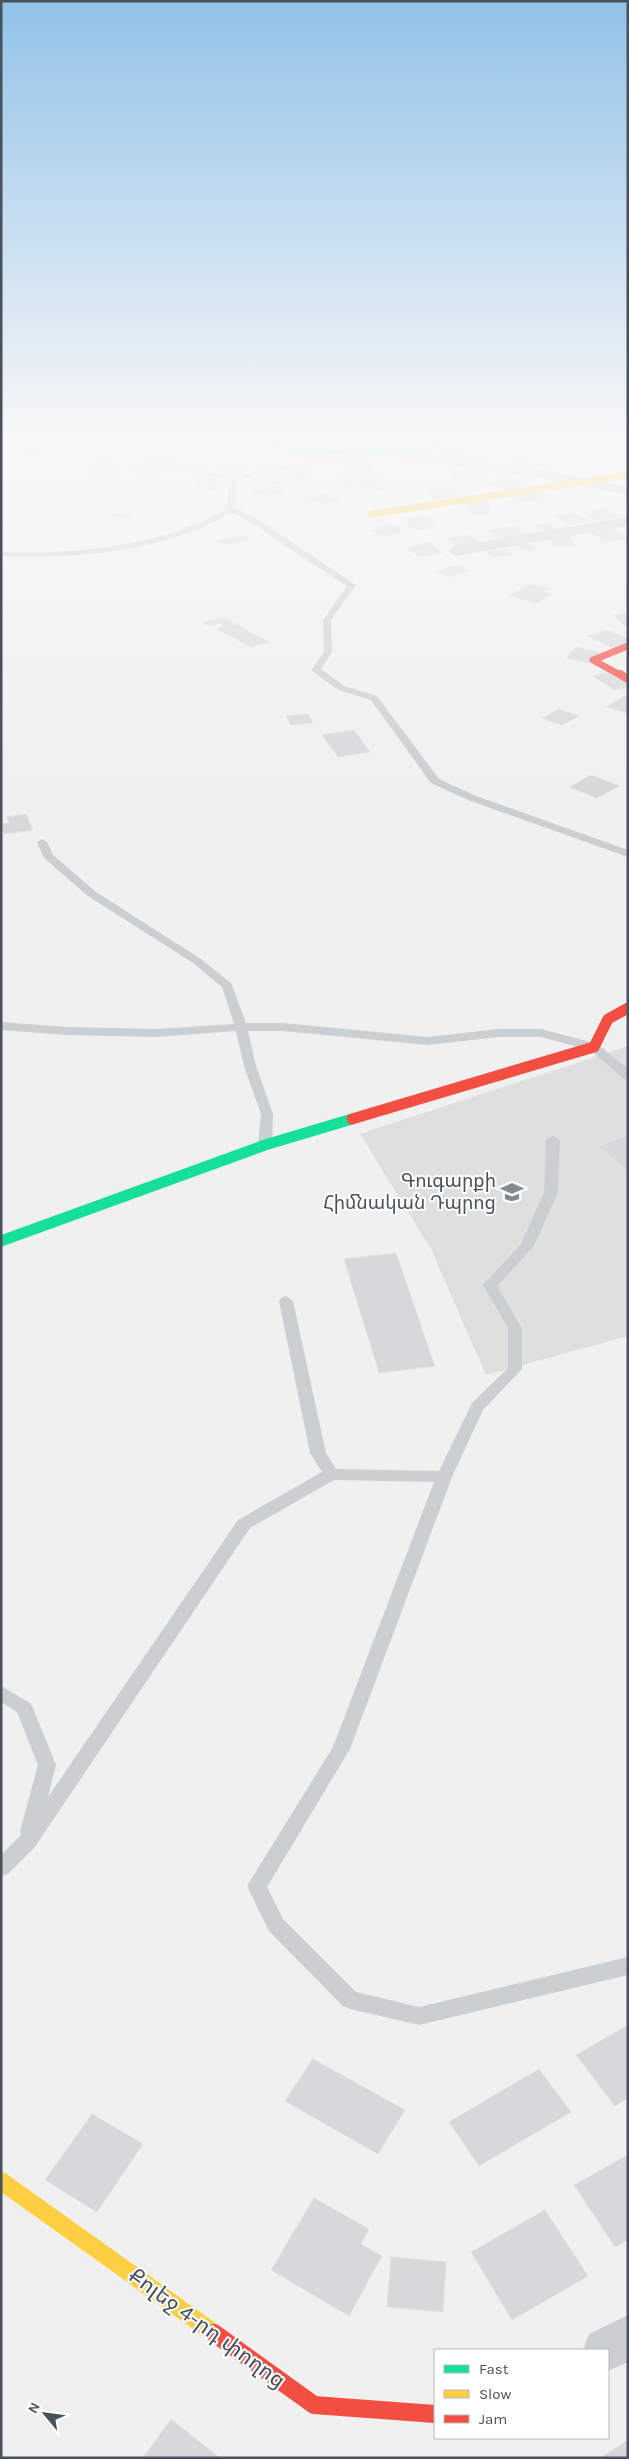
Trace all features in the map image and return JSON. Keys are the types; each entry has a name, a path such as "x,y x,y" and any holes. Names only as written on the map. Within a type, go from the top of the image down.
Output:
{"street":[{"path":"628,646 593,660 628,679"},
{"path":"1,1241 265,1145 594,1047 608,1019 628,1008"},
{"name":"Քոլեջ 4-րդ փողոց","path":"1,2181 314,2405 434,2414"},
{"path":"607,2349 628,2337"}],"lane":[{"path":"306,555 352,585 327,620 328,652 316,670 341,688 374,698 434,780 472,798 628,854"},
{"path":"42,842 48,856 92,894 198,961 227,986 241,1027 250,1066 267,1114 265,1145"},
{"path":"1,1026 67,1031 156,1033 241,1027 283,1027 428,1042 498,1033 541,1033 594,1047 625,1071"},
{"path":"553,1140 551,1192 527,1246 490,1285 515,1328 515,1369 477,1407 444,1477 341,1749 257,1886 276,1925 350,2000 418,2016 628,1966"},
{"path":"286,1301 318,1453 331,1474"},
{"path":"1,1868 27,1842 244,1524 331,1474 444,1477"},
{"path":"1,1693 24,1708 47,1764 27,1842"}],"shaded area":[{"name":"Գուգարքի Հիմնական Դպրոց","path":"628,1046 628,1336 486,1375 431,1249 360,1134"}],"building":[{"path":"416,555 432,555 419,557"},
{"path":"490,555 513,555 491,557"},
{"path":"456,565 469,570 450,577 437,572"},
{"path":"530,584 549,589 544,592 552,594 536,603 510,596"},
{"path":"628,613 628,628 613,615"},
{"path":"223,617 269,642 251,647 217,629 225,626 219,623 209,626 203,623"},
{"path":"608,630 628,639 628,644 614,649 588,636"},
{"path":"576,647 599,652 588,663 566,658"},
{"path":"611,671 628,682 628,687 615,690 592,676"},
{"path":"624,696 628,697 628,713 606,707"},
{"path":"559,709 579,716 562,725 542,718"},
{"path":"308,714 313,723 291,725 286,716"},
{"path":"354,730 370,752 338,757 322,735"},
{"path":"591,775 619,786 597,798 569,787"},
{"path":"26,814 33,830 4,834 1,824 9,823 7,817"},
{"path":"628,1135 628,1172 598,1146"},
{"path":"396,1253 435,1366 379,1373 344,1259"},
{"path":"628,2025 628,2098 615,2106 576,2055"},
{"path":"313,2059 405,2110 378,2154 285,2101"},
{"path":"539,2069 571,2112 479,2166 449,2122"},
{"path":"92,2114 143,2144 97,2212 45,2180"},
{"path":"628,2155 628,2240 615,2247 574,2185"},
{"path":"314,2198 369,2229 361,2244 382,2256 349,2316 271,2270"},
{"path":"545,2210 588,2276 512,2320 471,2252"},
{"path":"391,2257 446,2262 443,2312 387,2307"},
{"path":"171,2419 220,2458 143,2458"},
{"path":"628,2440 628,2458 600,2458"}],"traffic: fast":[{"path":"1,1241 265,1145 352,1119"}],"traffic: slow":[{"path":"1,2181 214,2333"}],"traffic: jam":[{"path":"628,646 593,660 628,679"},
{"path":"352,1119 594,1047 608,1019 628,1008"},
{"path":"214,2333 314,2405 434,2414"}],"place":[{"name":"Գուգարքի Հիմնական Դպրոց","path":"512,1192"}]}
